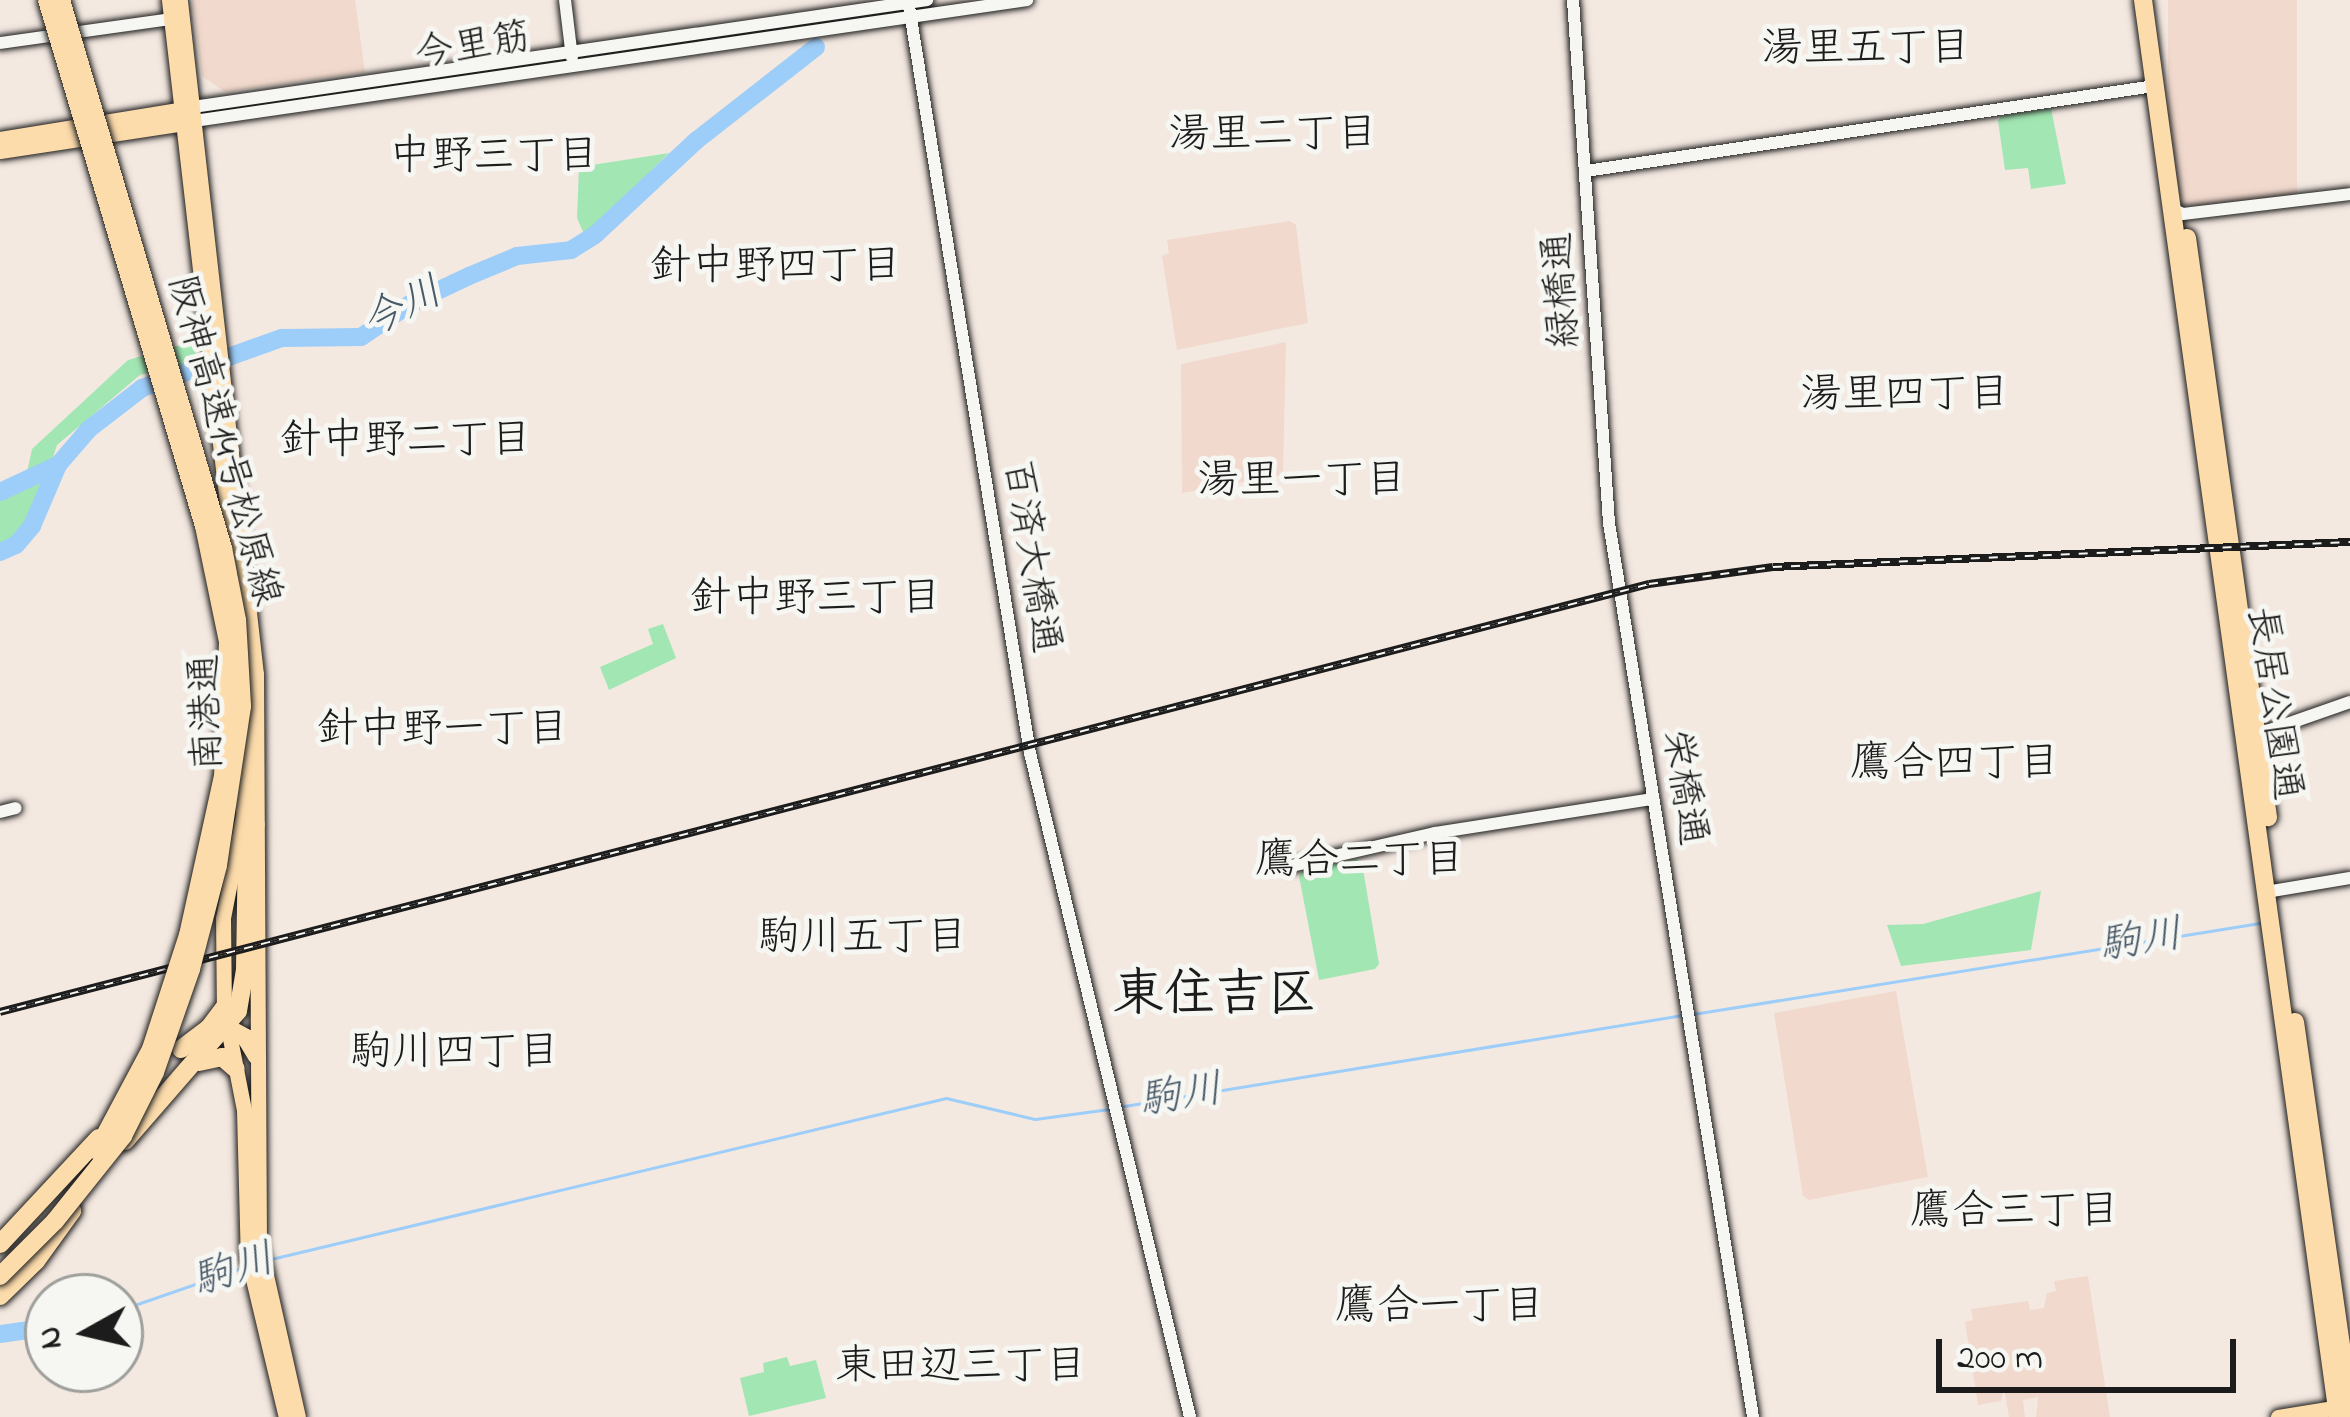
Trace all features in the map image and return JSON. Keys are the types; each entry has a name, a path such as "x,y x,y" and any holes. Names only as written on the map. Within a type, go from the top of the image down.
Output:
{"highway":[{"name":"阪神高速14号松原線","path":"0,1262 71,1186 108,1136 151,1048 188,935 223,776 229,708 227,642 204,526 46,0"},
{"name":"阪神高速14号松原線","path":"0,1276 82,1189 144,1099 172,1030 208,903 229,813 242,706 237,620 224,548 64,0"},
{"name":"長居公園通","path":"2143,0 2177,211"},
{"name":"長居公園通","path":"2155,0 2177,211 2345,1409"},
{"path":"0,1296 36,1261 99,1171 196,1064 220,1021 243,993 248,845 256,825"},
{"path":"0,1244 182,1049 220,1021"},
{"path":"220,1021 246,1038 257,1056"},
{"path":"196,1064 222,1057 236,1069"}],"main road":[{"name":"南港通","path":"169,0 256,674 256,1263 298,1417"},
{"name":"南港通","path":"179,0 187,115"},
{"name":"今里筋","path":"0,139 104,122 187,115"},
{"name":"今里筋","path":"0,151 187,115"},
{"name":"南港通","path":"217,361 242,655 245,750 243,815 224,918 220,1021 244,1110 256,1263 286,1417"},
{"path":"2278,1417 2345,1409"}],"street":[{"path":"64,0 104,122"},
{"path":"565,0 572,59"},
{"name":"今里筋","path":"909,7 928,0"},
{"name":"今里筋","path":"187,115 909,7 1027,0"},
{"name":"緑橋通","path":"1573,0 1609,523 1617,576"},
{"name":"百済大橋通","path":"909,7 1031,758 1190,1417"},
{"path":"0,43 171,19"},
{"path":"1586,172 2154,86"},
{"path":"2177,211 2350,194"},
{"name":"栄橋通","path":"1617,576 1753,1417"},
{"path":"2250,736 2350,703"},
{"path":"1291,866 1435,832 1653,799"},
{"path":"0,812 16,808"},
{"path":"2272,891 2350,878"}],"shaded area":[{"path":"192,0 355,0 365,72 225,92 202,76"},
{"path":"2168,0 2297,0 2297,205 2168,205"},
{"path":"1290,221 1296,225 1308,323 1177,350 1162,256 1169,253 1167,240"},
{"path":"1286,342 1283,475 1182,493 1181,364"},
{"path":"1896,991 1928,1177 1809,1200 1803,1196 1774,1013"},
{"path":"2088,1276 2110,1417 2036,1417 2038,1397 2023,1400 2025,1417 2009,1417 2004,1388 2001,1401 1978,1405 1965,1322 1973,1320 1971,1309 2028,1301 2030,1310 2044,1308 2047,1293 2056,1291 2054,1281"}],"green space":[{"path":"2051,108 2066,184 2031,189 2028,168 2005,170 1998,121 2001,116"},
{"path":"669,153 584,234 577,218 579,167"},
{"path":"194,341 197,368 177,365 140,375 57,445 36,509 20,534 0,547 0,496 24,486 32,449 128,360"},
{"path":"663,624 676,658 609,690 600,667 653,644 648,629"},
{"path":"1356,859 1362,863 1379,964 1375,969 1319,980 1299,876 1302,871"},
{"path":"2041,891 2031,950 1901,966 1887,925 1923,924"},
{"path":"787,1357 790,1366 816,1360 826,1398 749,1416 740,1378 764,1372 763,1363"}],"waterway":[{"name":"今川","path":"0,552 16,545 32,526 58,465 89,429 142,388 282,338 361,337 410,304 517,256 571,250 595,235 697,140 816,47"},
{"path":"0,492 58,465"},
{"name":"駒川","path":"1693,1014 2260,923"},
{"name":"駒川","path":"1118,1107 1683,1015"},
{"name":"駒川","path":"271,1259 946,1098 1035,1119 1109,1109"},
{"name":"駒川","path":"144,1302 244,1267"},
{"name":"駒川","path":"0,1334 24,1331"}],"railway":[{"path":"0,1012 1649,584 1773,567 2350,542"}],"district":[{"name":"湯里五丁目","path":"1866,50"},
{"name":"湯里二丁目","path":"1273,136"},
{"name":"中野三丁目","path":"494,158"},
{"name":"針中野四丁目","path":"776,268"},
{"name":"湯里四丁目","path":"1905,396"},
{"name":"針中野二丁目","path":"406,442"},
{"name":"湯里一丁目","path":"1302,482"},
{"name":"針中野三丁目","path":"816,600"},
{"name":"針中野一丁目","path":"443,731"},
{"name":"鷹合四丁目","path":"1955,765"},
{"name":"鷹合二丁目","path":"1360,862"},
{"name":"駒川五丁目","path":"863,939"},
{"name":"東住吉区","path":"1215,997"},
{"name":"駒川四丁目","path":"455,1054"},
{"name":"鷹合三丁目","path":"2015,1213"},
{"name":"鷹合一丁目","path":"1440,1308"},
{"name":"東田辺三丁目","path":"961,1368"}]}
